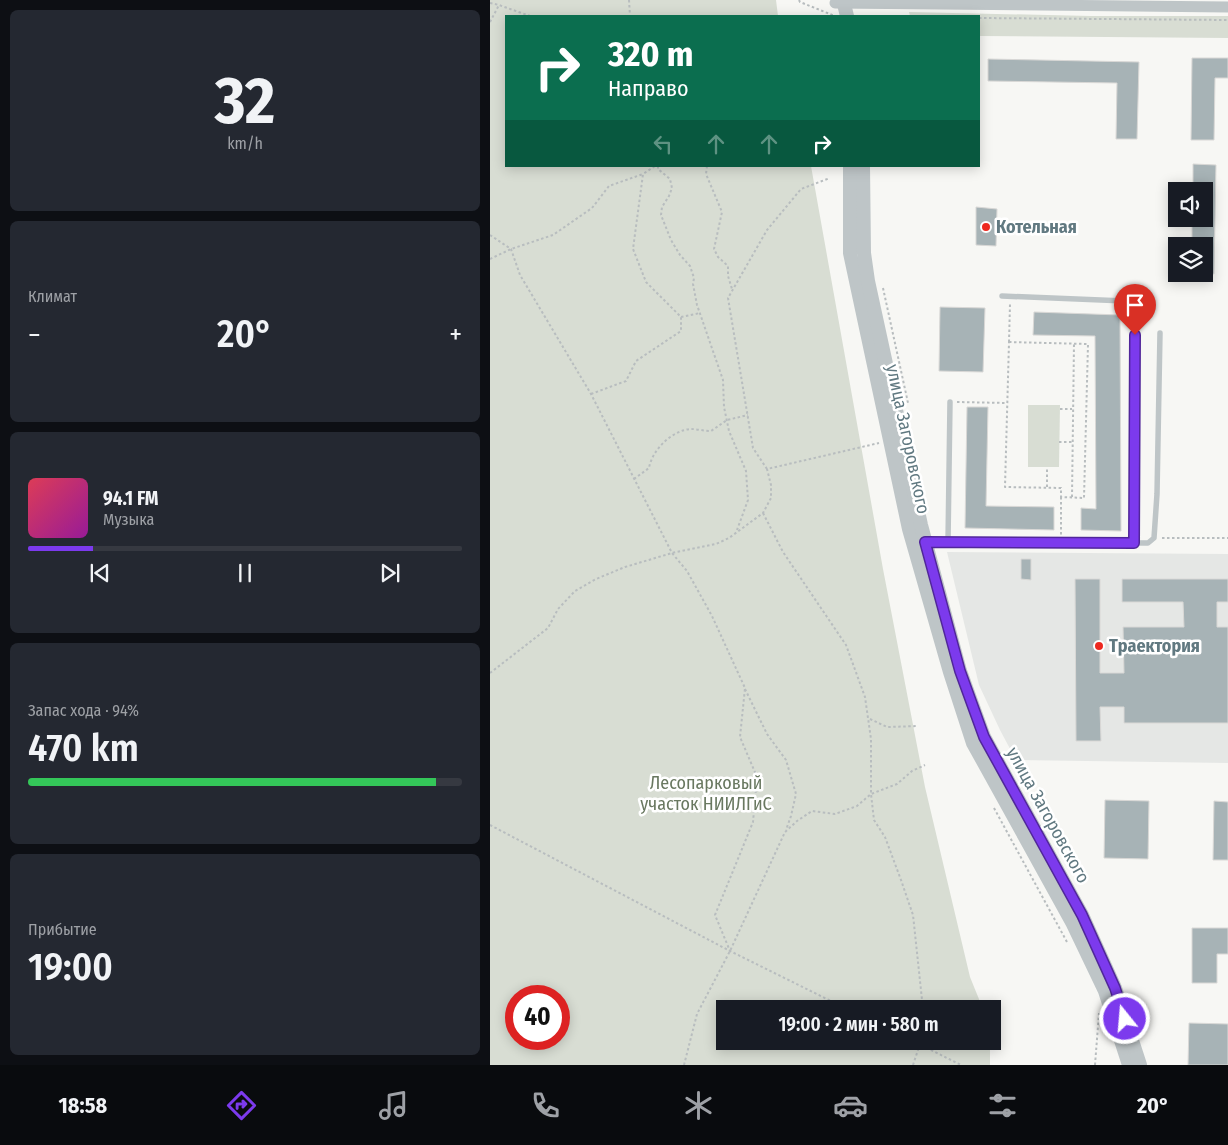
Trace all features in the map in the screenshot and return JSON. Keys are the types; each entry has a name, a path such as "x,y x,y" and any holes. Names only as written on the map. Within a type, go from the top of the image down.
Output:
{"street":[{"path":"839,8 1228,7"},
{"name":"улица Загоровского","path":"850,167 850,253 909,529 950,672 973,742 1076,930 1106,991 1129,1065"},
{"name":"улица Загоровского","path":"863,167 864,254 925,542 960,671 984,737 1082,915 1115,988 1140,1065"}],"lane":[{"path":"1002,296 1125,301 1133,307 1135,316 1134,543"},
{"path":"925,542 1148,543 1154,538 1157,494 1160,333"},
{"path":"948,542 950,402"}],"path":[{"path":"629,0 630,15"},
{"path":"799,0 800,2 839,8"},
{"path":"490,3 527,15"},
{"path":"490,22 499,5"},
{"path":"980,18 1228,20"},
{"path":"490,259 511,249 553,235 592,208 609,186 643,174 654,167"},
{"path":"657,167 670,179 672,188 670,196 662,207 661,214 680,256 690,266 694,278 693,284 700,313 723,380 724,407 729,431 746,471 748,500 737,531"},
{"path":"707,167 706,174 722,212 714,249 718,257 728,266 728,276 732,290"},
{"path":"591,394 626,382 636,361 681,331 680,317 646,282 633,249 643,174"},
{"path":"490,673 548,628 558,609 575,591 596,579 625,567 672,553 716,544 729,538 763,513 771,498 771,485 767,469 753,448 728,298 768,230 801,189 830,178"},
{"path":"490,234 511,249 520,276 591,394 672,553 687,571 712,616 767,734 786,760 796,794 785,832 730,951 697,1014 684,1065"},
{"path":"881,280 909,410"},
{"path":"1011,296 1005,487 1061,488 1061,542"},
{"path":"680,317 700,313"},
{"path":"1009,342 1088,344 1084,498 1061,497"},
{"path":"1072,498 1074,343"},
{"path":"950,402 1007,404"},
{"path":"1060,409 1073,409"},
{"path":"634,479 649,468 650,460 662,443 675,435 690,429 711,431 727,420 748,415"},
{"path":"767,469 889,440"},
{"path":"1059,442 1073,442"},
{"path":"1047,467 1047,488"},
{"path":"763,513 784,552 846,645 865,697 870,719 874,820 884,838 901,880 912,915 922,1000"},
{"path":"1154,538 1228,538"},
{"path":"730,951 715,915 753,822 757,777 740,737 745,688"},
{"path":"870,719 887,727 918,726"},
{"path":"785,832 812,811 835,814 858,806 872,794 897,784 912,772 925,765"},
{"path":"490,825 730,951 829,1000"},
{"path":"1095,1065 1099,1006"},
{"path":"913,1065 919,1050"},
{"path":"931,1050 961,1065"}],"shaded area":[{"name":"Траектория","path":"947,552 1228,554 1228,763 1016,760 979,685"}],"green space":[{"name":"Лесопарковый участок НИИЛГиС","path":"490,0 776,0 778,15 505,15 505,167 811,167 883,569 925,787 970,977 979,1000 716,1000 716,1050 990,1050 990,1065 490,1065"},
{"path":"909,12 1091,16 1228,16 1228,38 980,36 980,15 910,15"},
{"path":"1028,405 1060,405 1059,467 1028,467"}],"building":[{"path":"1192,58 1228,58 1228,78 1215,78 1214,140 1191,140"},
{"path":"988,59 1139,62 1137,139 1116,139 1117,83 988,81"},
{"path":"1193,164 1216,165 1214,274 1213,237 1192,237 1192,227 1213,227 1213,182 1193,182"},
{"name":"Котельная","path":"976,207 997,209 996,246 976,245"},
{"path":"940,307 985,308 983,372 939,371"},
{"path":"1034,312 1120,315 1121,531 1081,530 1081,508 1096,509 1095,336 1033,335"},
{"path":"967,407 988,407 986,506 1054,507 1054,530 965,528"},
{"path":"1021,559 1031,559 1031,580 1021,579"},
{"path":"1075,579 1100,579 1100,673 1124,673 1123,627 1184,627 1183,602 1122,602 1122,579 1228,579 1228,602 1217,602 1217,627 1228,627 1228,723 1124,723 1124,707 1100,707 1101,741 1076,741"},
{"path":"1105,800 1149,801 1148,859 1104,858"},
{"path":"1214,801 1228,802 1228,860 1213,860"},
{"path":"1192,928 1228,928 1228,954 1217,954 1217,983 1192,983"},
{"path":"1189,1023 1228,1024 1228,1065 1188,1065"}],"place":[{"name":"Котельная","path":"986,227"},
{"name":"Траектория","path":"1099,646"}],"route":[{"path":"1125,1019 1115,988 1082,915 984,737 960,671 925,542 1134,543 1135,335"}]}
